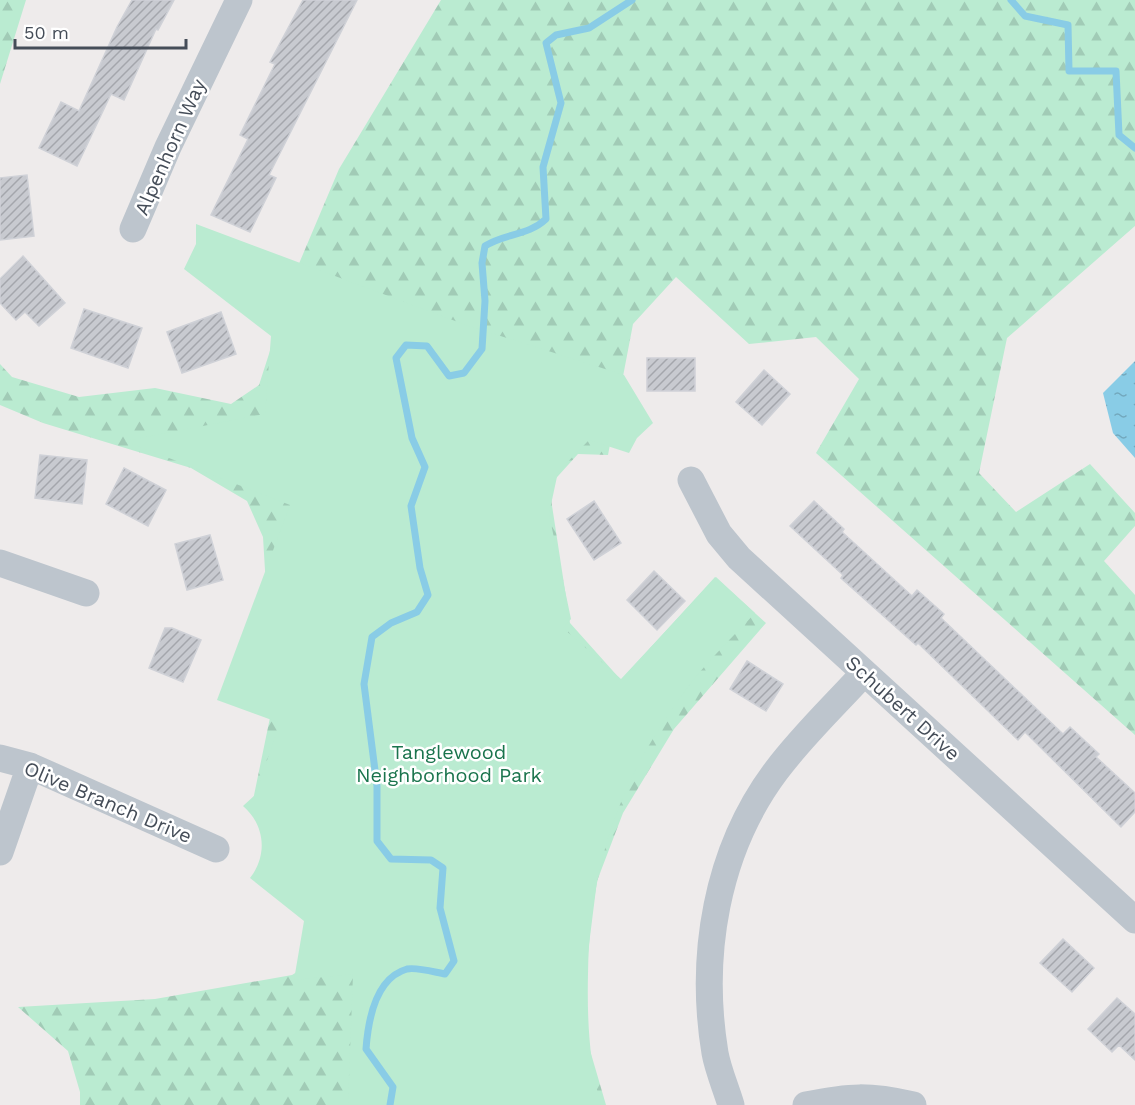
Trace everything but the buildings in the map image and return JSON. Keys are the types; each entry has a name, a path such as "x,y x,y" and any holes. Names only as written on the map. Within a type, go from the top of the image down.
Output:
{"street":[{"name":"Alpenhorn Way","path":"133,229 168,147 239,0"},
{"name":"Schubert Drive","path":"691,480 719,534 740,558 1135,920"},
{"path":"0,563 86,593"},
{"path":"731,1105 716,1055 709,994 714,919 729,859 750,812 776,771 864,673"},
{"name":"Olive Branch Drive","path":"0,758 30,766 216,849"},
{"path":"0,852 30,766"},
{"path":"806,1105 841,1098 875,1096 913,1105"}],"green space":[{"path":"0,0 26,0 0,84"},
{"path":"441,0 1135,0 1135,226 1007,338 979,473 1016,512 1090,464 1135,513 1135,526 1104,561 1135,595 1135,735 816,453 859,379 816,337 749,344 676,277 633,324 608,455 578,454 549,486 570,623 621,680 715,577 766,623 674,729 623,813 597,881 580,1016 606,1105 80,1105 80,1092 68,1051 18,1007 155,999 292,975 364,930 252,805 273,703 263,537 247,501 191,468 43,423 0,405 0,364 12,377 79,397 155,388 231,404 259,385 295,273 339,169"},
{"name":"Tanglewood Neighborhood Park","path":"196,224 466,325 624,375 653,423 637,438 629,453 589,440 558,472 549,514 571,619 563,628 621,679 716,577 755,613 701,671 662,724 642,757 612,825 595,896 588,974 590,1040 601,1105 348,1105 353,974 294,980 304,921 250,878 260,860 262,840 256,822 243,806 255,795 280,723 217,700 290,505 125,441 265,414 271,336 184,269 196,244"}],"water":[{"path":"1135,361 1135,458 1113,433 1103,393"}],"waterway":[{"path":"390,1105 393,1087 366,1049 375,1002 387,981 396,974 407,969 421,969 445,974 454,961 440,908 443,868 431,860 391,859 377,841 377,786 364,684 372,637 391,623 417,612 428,595 420,568 411,506 425,467 412,438 396,358 406,345 427,346 449,376 464,373 482,349 485,301 482,263 485,246 532,229 546,219 543,167 561,103 546,43 556,35 589,28 632,0"},
{"path":"1011,0 1025,16 1068,25 1069,71 1116,71 1119,135 1135,148"}]}
